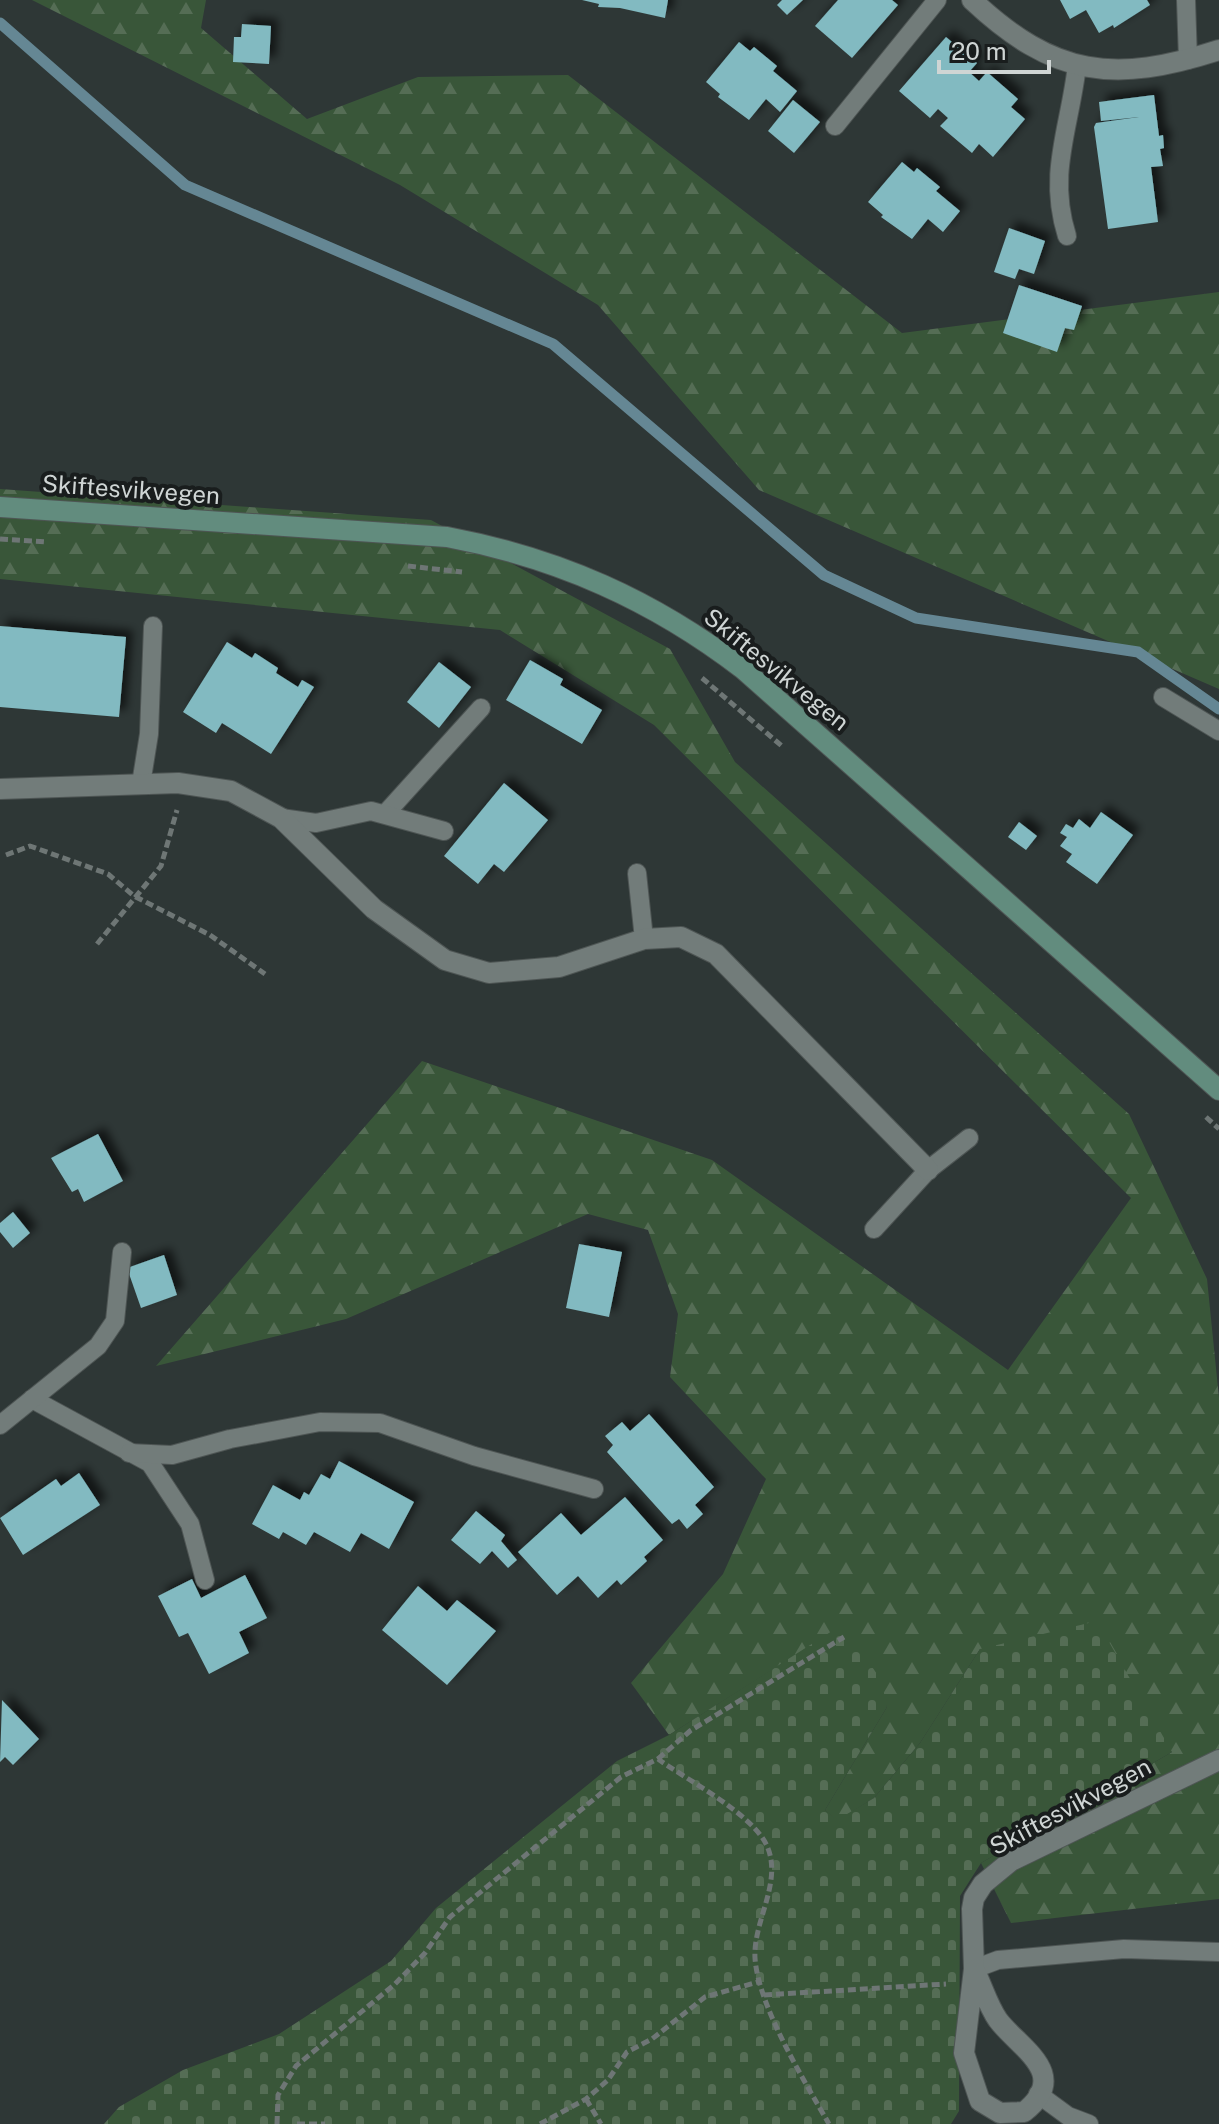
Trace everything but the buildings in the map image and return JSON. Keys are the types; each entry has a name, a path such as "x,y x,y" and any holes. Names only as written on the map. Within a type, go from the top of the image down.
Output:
{"main road":[{"name":"Skiftesvikvegen","path":"0,507 447,537 500,547 604,583 700,636 743,669 1219,1090"}],"street":[{"path":"972,0 1040,52 1077,65 1132,70 1188,60 1219,50"},
{"path":"0,789 178,783 231,791 281,818 374,909 445,960 489,973 559,967 644,939 681,937 716,954 928,1170"},
{"name":"Skiftesvikvegen","path":"973,1976 998,2020 1035,2056 1041,2067 1043,2079 1032,2106 1014,2115 1000,2113 980,2101 964,2053 973,1976 974,1898 983,1884 1011,1861 1219,1760"}],"lane":[{"path":"835,126 937,0"},
{"path":"1186,0 1188,60"},
{"path":"1067,236 1058,207 1058,157 1077,65"},
{"path":"141,784 149,734 153,626"},
{"path":"1163,697 1219,731"},
{"path":"386,813 481,708"},
{"path":"281,818 316,823 358,811 386,813 444,831"},
{"path":"637,873 644,939"},
{"path":"874,1229 928,1170 969,1138"},
{"path":"0,1425 98,1346 115,1321 122,1252"},
{"path":"32,1399 153,1466 190,1524 205,1580"},
{"path":"129,1453 172,1455 230,1439 320,1422 380,1423 474,1456 594,1489"},
{"path":"973,1976 998,1960 1124,1949 1219,1952"},
{"path":"1038,2094 1068,2116 1089,2124"}],"path":[{"path":"0,539 54,542"},
{"path":"398,565 470,573"},
{"path":"699,676 795,757"},
{"path":"97,944 161,866 180,797"},
{"path":"6,855 30,846 108,874 134,896 210,935 265,974"},
{"path":"1196,1108 1219,1129"},
{"path":"277,2124 278,2095 296,2066 395,1984 425,1953 450,1917 621,1777 658,1759 702,1724 844,1637"},
{"path":"658,1759 754,1827 766,1844 774,1866 755,1955 758,1982 829,2124"},
{"path":"764,1995 973,1976"},
{"path":"540,2124 586,2099 608,2080 627,2052 652,2039 705,1997 758,1982"},
{"path":"586,2099 601,2124"},
{"path":"297,2124 307,2121 325,2124"}],"green space":[{"path":"32,0 206,0 201,28 307,119 418,77 568,75 902,333 1219,292 1219,689 759,490 598,305 400,185"},
{"path":"0,489 431,520 670,649 735,762 1129,1114 1207,1279 1219,1398 1219,1899 1011,1923 981,1863 1172,1752 980,1649 920,1743 874,1798 837,1821 825,1810 887,1707 843,1625 669,1735 631,1683 723,1574 766,1479 670,1377 678,1314 648,1230 588,1214 346,1319 156,1366 422,1061 712,1160 1008,1370 1131,1198 654,725 500,630 0,579"},
{"path":"1097,1621 1172,1752 981,1863 960,1896 959,2111 951,2124 104,2124 119,2107 183,2070 279,2034 391,1961 436,1908 617,1761 669,1735 843,1624 881,1680 887,1707 825,1810 837,1820 874,1798 920,1743 980,1649"}],"waterway":[{"path":"0,23 185,185 553,344 824,575 916,618 1138,652 1219,709"}]}
